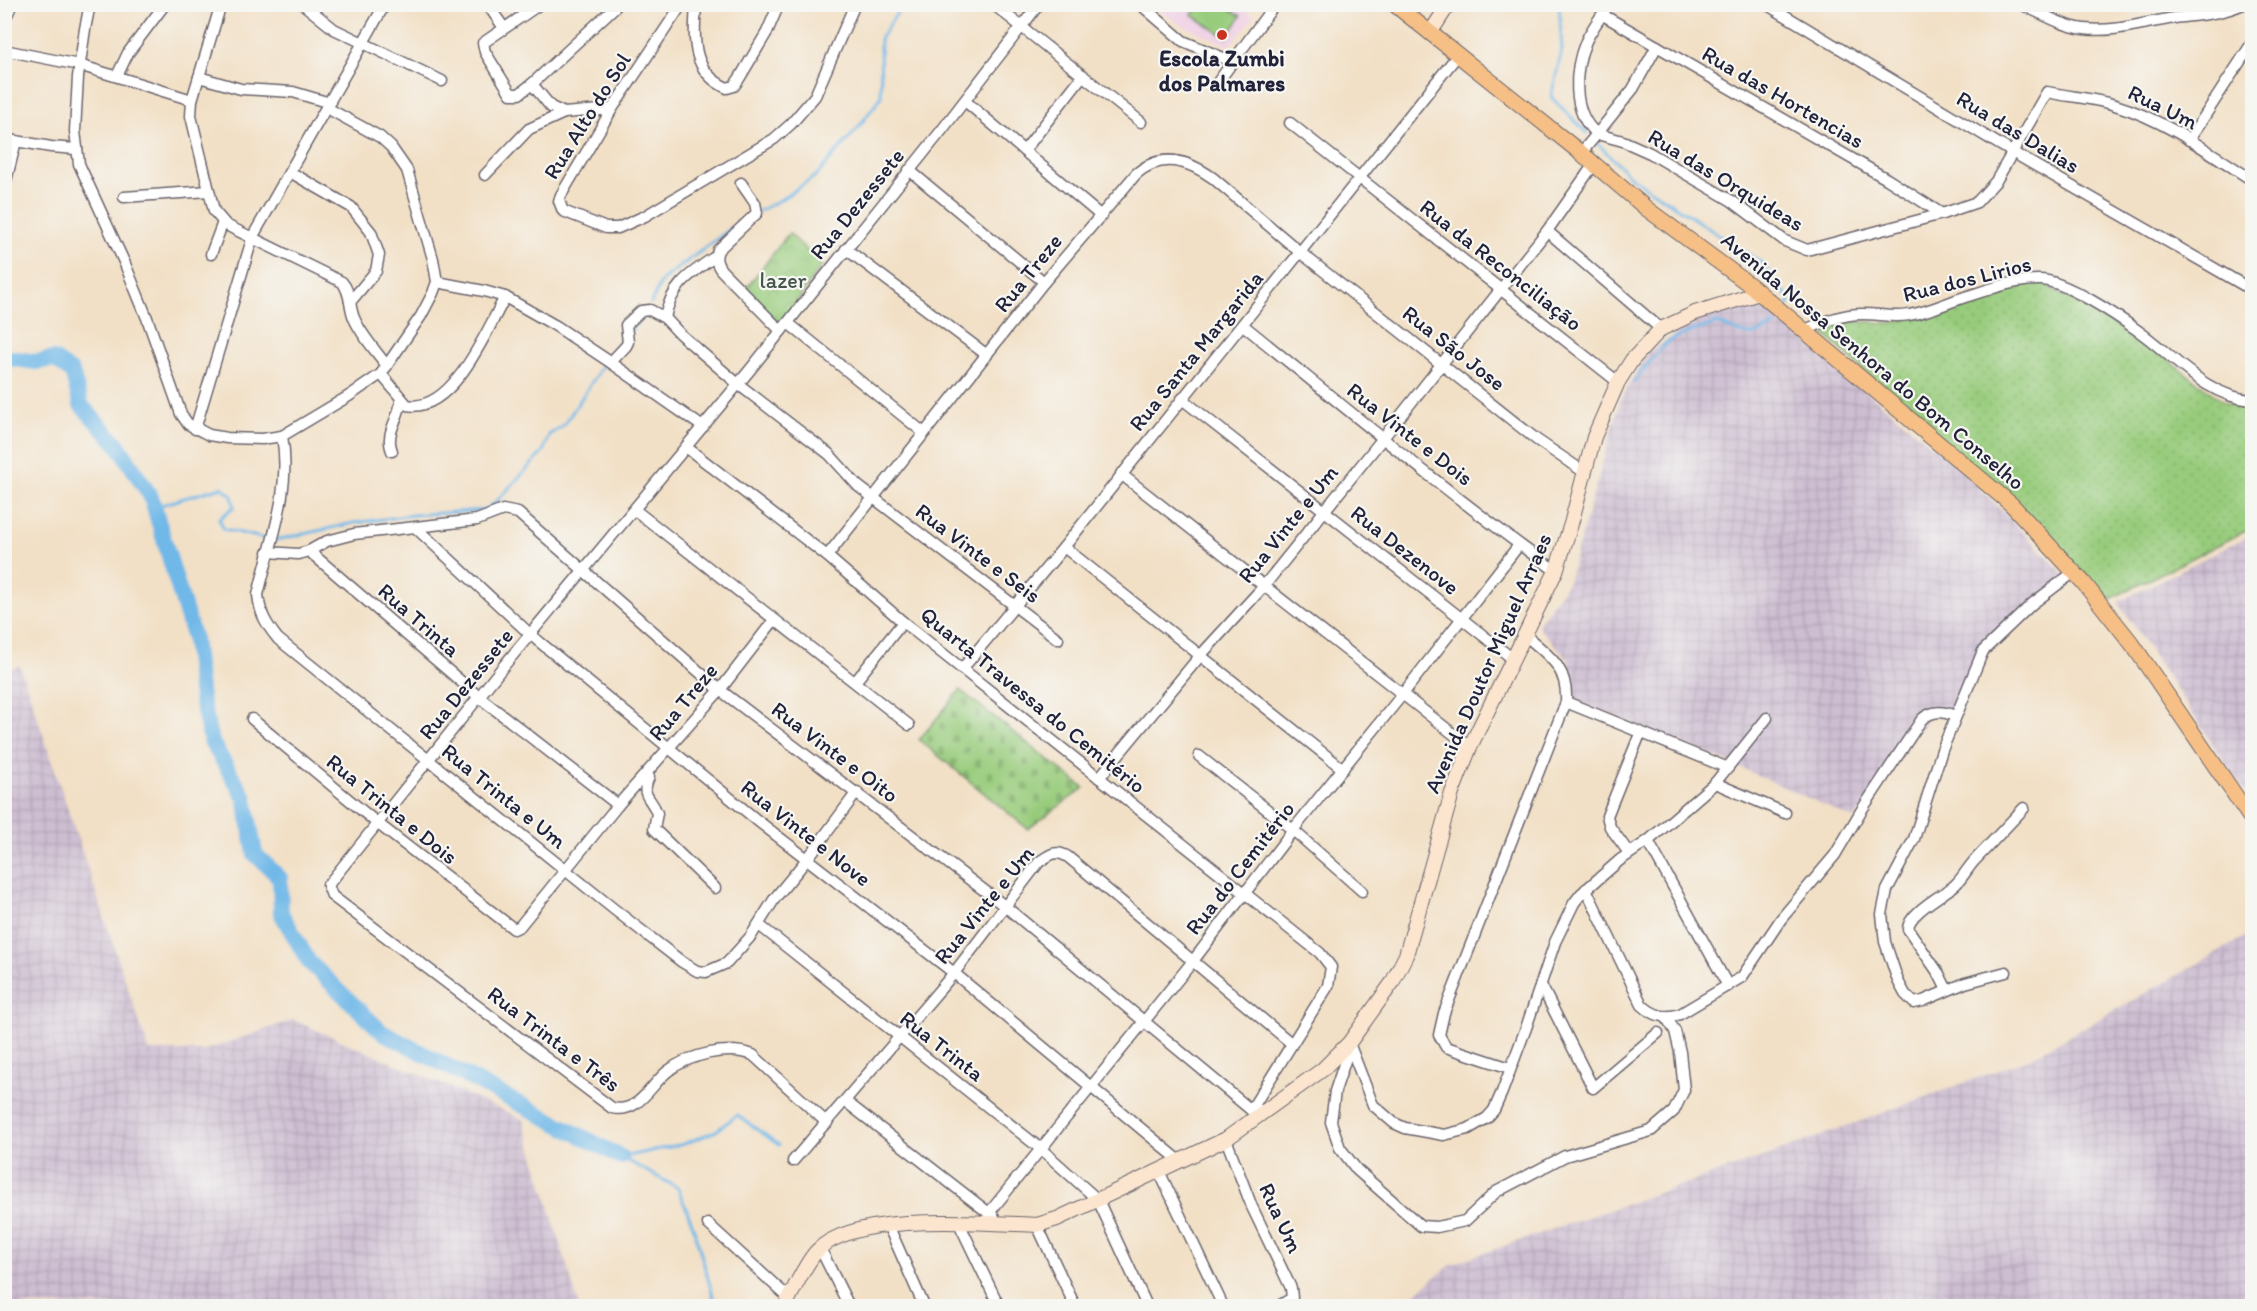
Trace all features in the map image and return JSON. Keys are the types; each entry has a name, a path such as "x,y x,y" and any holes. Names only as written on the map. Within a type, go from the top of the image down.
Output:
{"main road":[{"name":"Avenida Nossa Senhora do Bom Conselho","path":"1394,4 1581,153 1647,209 1759,293 2012,505 2074,572 2133,645 2253,820"},
{"path":"1430,33 1449,4"},
{"name":"Avenida Doutor Miguel Arraes","path":"1037,1225 1098,1200 1226,1139 1322,1070 1349,1044 1386,991 1406,955 1444,818 1470,747 1556,571 1572,524 1594,437 1617,382 1632,360 1661,329 1695,313 1759,293"},
{"path":"787,1302 815,1252 840,1235 914,1222 1037,1225"}],"street":[{"path":"4,21 12,4"},
{"path":"90,4 79,65 76,149 84,178 104,216 147,318 181,414 195,429 227,438 262,439 282,436 349,396 384,370 421,316 437,282 407,170 391,147 329,106 293,92 241,89 199,76"},
{"path":"117,76 128,53 165,4"},
{"path":"221,4 192,100 191,116 214,211 223,222 342,282 348,291 358,326 401,399 407,405 418,406 430,402 447,390 464,372 505,297"},
{"path":"303,4 334,29 442,81"},
{"path":"195,429 253,236 386,4"},
{"path":"540,4 483,43 485,52 509,92 515,95 532,84 618,4"},
{"name":"Rua Alto do Sol","path":"682,4 612,109 559,201 563,211 606,228 618,228 645,216 774,139 791,124 815,96 855,4"},
{"path":"696,4 694,40 697,58 701,67 727,88 734,86 739,79 767,32 779,4"},
{"path":"993,4 1141,122"},
{"name":"Rua Dezessete","path":"328,885 479,697 738,384 965,101 1039,4"},
{"path":"1140,4 1183,41 1233,62"},
{"path":"1215,86 1275,4"},
{"path":"1597,134 1589,128 1584,118 1580,104 1578,70 1586,42 1609,4"},
{"name":"Rua das Dalias","path":"1766,4 2012,152 2253,290"},
{"path":"2020,4 2062,24 2083,29 2103,30 2243,4"},
{"path":"489,6 504,28"},
{"name":"Rua das Hortencias","path":"1603,15 1887,179 1942,214"},
{"path":"2189,140 2252,44"},
{"path":"1581,153 1633,89 1657,46"},
{"path":"4,50 79,65 192,100"},
{"name":"Rua Santa Margarida","path":"962,669 1017,606 1457,56"},
{"path":"1024,151 1083,75"},
{"path":"532,84 551,106 564,113"},
{"name":"Rua das Orquideas","path":"1597,134 1623,141 1650,153 1731,201 1785,241 1807,250 1942,214 1977,202 1996,182 2047,92"},
{"name":"Rua Um","path":"2047,92 2115,105 2133,111 2189,140 2253,180"},
{"path":"965,101 1101,216"},
{"path":"485,175 529,129 564,113 612,109"},
{"name":"Rua da Reconciliação","path":"1290,123 1617,382"},
{"path":"4,139 76,149"},
{"path":"4,189 16,141"},
{"name":"Rua Treze","path":"827,556 1044,282 1144,166 1163,160 1201,169 1300,253"},
{"name":"Rua Vinte e Um","path":"1099,778 1200,656 1264,586 1443,364 1547,231 1594,164"},
{"path":"909,170 1044,282"},
{"path":"290,172 351,207 371,232 379,255 375,271 350,302"},
{"path":"741,183 757,210 718,250 716,264 784,327 924,433"},
{"path":"124,197 209,191"},
{"path":"211,254 223,222"},
{"path":"1547,231 1661,329"},
{"path":"846,249 987,354"},
{"name":"Rua São Jose","path":"1300,253 1443,364 1536,440 1584,472"},
{"path":"608,360 626,346 626,325 641,311 650,310 665,318 671,295 677,286 716,256"},
{"name":"Rua dos Lirios","path":"1803,331 1842,315 1898,316 1920,313 2015,284 2043,280 2056,283 2110,312 2139,331 2209,385 2226,394 2253,400"},
{"path":"437,282 505,297 556,326 608,360 703,427"},
{"name":"Rua Vinte e Seis","path":"665,318 680,334 738,384 829,454 858,486 1058,639"},
{"name":"Rua Vinte e Dois","path":"1243,325 1519,545 1556,571"},
{"path":"392,451 389,439 400,410 401,399"},
{"name":"Rua Dezenove","path":"1182,399 1513,659"},
{"path":"282,436 286,456 286,477 269,549 298,554 354,534 416,528"},
{"name":"Quarta Travessa do Cemitério","path":"686,447 827,556 903,622 1330,963 1332,971 1324,995 1292,1043"},
{"path":"1121,474 1470,747"},
{"name":"Rua Vinte e Oito","path":"416,528 477,520 507,510 525,518 583,572 720,690 1006,907 1251,1110"},
{"path":"635,510 909,725"},
{"name":"Rua Vinte e Nove","path":"416,528 531,635 669,750 954,974 1180,1161"},
{"name":"Rua do Cemitério","path":"989,1212 1193,961 1293,830 1462,620 1519,545"},
{"path":"1064,547 1343,769"},
{"name":"Rua Trinta e Um","path":"269,549 258,595 259,609 265,623 278,639 565,870"},
{"name":"Rua Trinta","path":"309,551 479,697 618,805"},
{"path":"2006,972 1965,983 1917,1003 1907,997 1888,954 1882,914 1887,890 1914,839 1955,716 1983,651 2032,604 2074,572"},
{"name":"Rua Treze","path":"509,927 514,929 520,926 618,805 655,766 720,690 774,620"},
{"path":"855,682 903,622"},
{"path":"1510,1068 1446,1047 1439,1035 1444,1013 1566,702 1567,686 1561,670 1525,635"},
{"path":"1566,702 1728,768"},
{"path":"1586,889 1642,1005 1659,1016 1680,1014 1742,977 1781,919 1835,855 1919,723 1932,713 1943,712 1955,716"},
{"path":"1349,1044 1368,1095 1380,1113 1394,1123 1405,1128 1444,1135 1468,1129 1487,1118 1494,1110 1541,985 1551,951 1574,903 1586,889 1629,853 1648,841 1715,783 1767,718"},
{"name":"Rua Trinta e Dois","path":"252,719 377,823 509,927"},
{"path":"1629,853 1610,827 1607,816 1640,734"},
{"path":"1199,756 1293,830 1362,891"},
{"path":"655,766 644,789 644,793 656,810 654,829 715,888"},
{"path":"1715,783 1785,813"},
{"path":"565,870 682,962 702,973 727,963 759,925 775,898 857,792"},
{"path":"1947,990 1939,974 1908,929 1908,925 1930,903 1957,883 1974,861 2024,808"},
{"path":"1648,841 1728,986"},
{"name":"Rua Vinte e Um","path":"793,1161 954,974 1039,862 1052,854 1060,853 1068,857 1292,1043"},
{"name":"Rua Trinta e Três","path":"328,885 332,896 612,1108 626,1109 633,1105 666,1072 682,1061 717,1052 739,1051 753,1055 827,1123"},
{"name":"Rua Trinta","path":"759,925 1041,1149 1098,1200"},
{"path":"1541,985 1593,1088 1658,1034"},
{"path":"1349,1044 1335,1091 1331,1122 1340,1148 1357,1170 1421,1226 1437,1227 1465,1221 1496,1192 1564,1156 1651,1131 1674,1111 1684,1090 1680,1052 1674,1031 1666,1017"},
{"path":"1251,1110 1292,1043"},
{"path":"845,1101 1002,1224"},
{"path":"1251,1110 1267,1110"},
{"name":"Rua Um","path":"1226,1139 1252,1207 1291,1288 1292,1298 1279,1306"},
{"path":"1159,1171 1223,1306"},
{"path":"1098,1200 1147,1306"},
{"path":"959,1223 999,1306"},
{"path":"708,1224 787,1302"},
{"path":"888,1225 924,1306"},
{"path":"1037,1225 1075,1306"},
{"path":"820,1248 849,1306"}],"shaded area":[{"name":"Escola Zumbi dos Palmares","path":"1151,5 1240,5 1254,17 1229,46 1180,24"},
{"path":"1740,306 1766,308 1965,473 2065,575 1985,650 1958,713 1932,713 1854,819 1726,761 1576,701 1568,659 1537,626 1568,582 1621,399 1648,352 1705,316"},
{"path":"2252,534 2252,803 2118,602"},
{"path":"20,666 149,1051 203,1051 293,1020 523,1119 579,1306 5,1306 4,670"},
{"path":"2252,933 2252,1306 1399,1306 1452,1264 1772,1154 2028,1059"}],"green space":[{"path":"1198,5 1224,5 1241,16 1227,38 1192,15"},
{"name":"lazer","path":"789,233 822,265 780,326 745,290"},
{"path":"2037,280 2138,337 2225,403 2252,403 2252,528 2110,599 1819,329 1841,321 1891,323 1964,305"},
{"path":"960,690 1084,788 1028,829 919,740"}],"waterway":[{"path":"759,211 816,176 881,97 880,39 903,4"},
{"path":"1559,4 1562,50 1551,97 1587,133"},
{"path":"1598,144 1631,177 1761,263 1791,300 1787,307"},
{"path":"651,303 662,280 745,218"},
{"path":"630,331 643,317"},
{"path":"1633,382 1666,343 1681,335 1717,323 1746,335 1758,334 1775,325"},
{"path":"609,357 623,338"},
{"path":"4,357 36,362 54,359 72,372 81,405 118,445 151,497 194,639 201,698 211,741 245,798 255,854 280,878 281,913 309,962 382,1032 621,1157"},
{"path":"276,540 354,523 413,515 485,510 496,502 543,452 549,435 564,425 605,362"},
{"path":"154,507 222,487 232,496 234,507 219,519 224,529 270,540"},
{"path":"623,1157 684,1144 716,1131 737,1115 779,1145"},
{"path":"621,1157 678,1188 693,1226 716,1306"}],"place":[{"name":"Escola Zumbi dos Palmares","path":"1222,35"}]}
